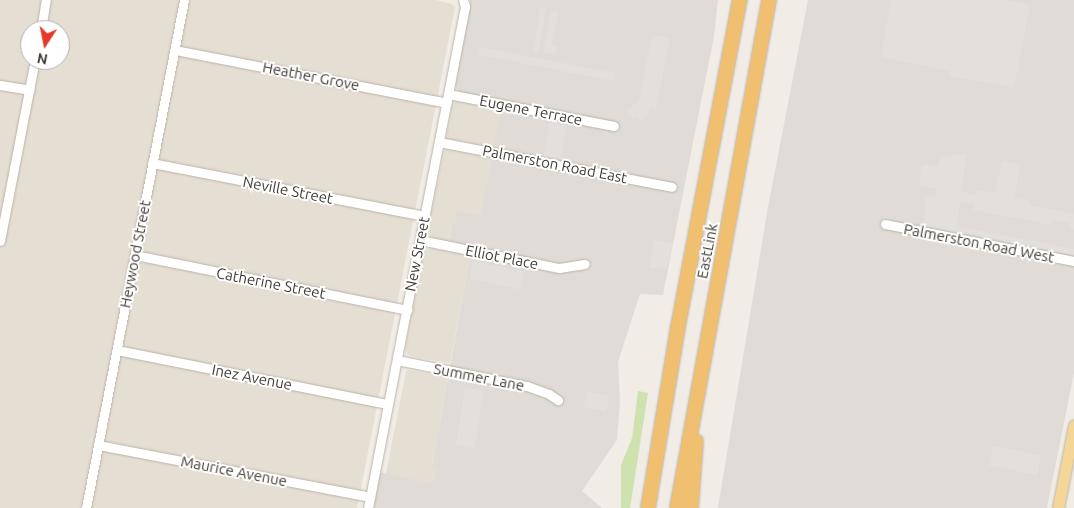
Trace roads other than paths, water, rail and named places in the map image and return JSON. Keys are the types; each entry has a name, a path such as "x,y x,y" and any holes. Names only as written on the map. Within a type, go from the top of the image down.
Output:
{"highway":[{"name":"EastLink","path":"648,508 677,332 740,0"},
{"name":"EastLink","path":"677,508 769,0"},
{"path":"691,508 701,370"}],"main road":[{"path":"1058,508 1074,426"}],"street":[{"path":"43,20 46,0"},
{"name":"Heywood Street","path":"86,508 184,0"},
{"name":"New Street","path":"368,508 448,98 465,6 463,0"},
{"name":"Heather Grove","path":"175,50 448,98"},
{"path":"0,241 2,220 33,70"},
{"path":"0,85 30,90"},
{"name":"Eugene Terrace","path":"448,98 614,126"},
{"name":"Palmerston Road East","path":"439,142 672,187"},
{"name":"Neville Street","path":"152,163 424,216"},
{"name":"Palmerston Road West","path":"885,224 1074,261"},
{"name":"Elliot Place","path":"420,240 559,268 584,264"},
{"name":"Catherine Street","path":"135,255 407,310"},
{"name":"Inez Avenue","path":"117,350 388,404"},
{"name":"Summer Lane","path":"396,360 527,386 549,394 558,400"},
{"name":"Maurice Avenue","path":"98,445 370,497"}]}
